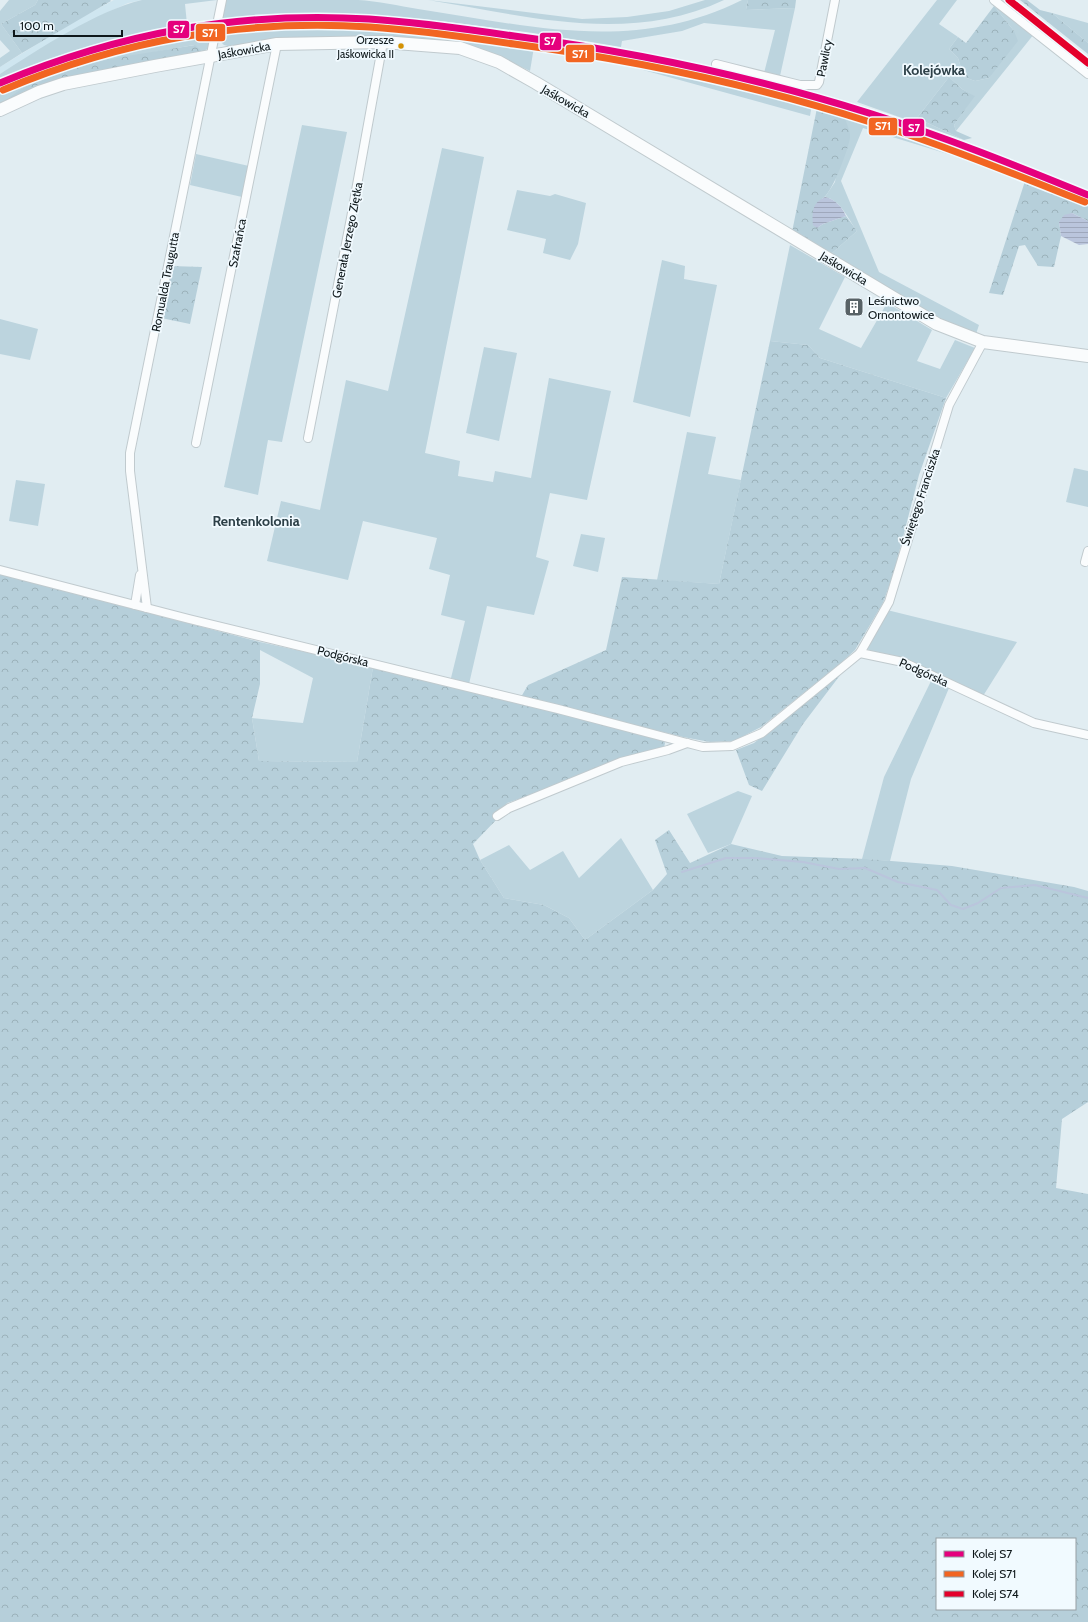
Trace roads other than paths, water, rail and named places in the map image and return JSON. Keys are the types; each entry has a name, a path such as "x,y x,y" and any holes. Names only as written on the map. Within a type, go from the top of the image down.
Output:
{"street":[{"name":"Romualda Traugutta","path":"147,608 130,471 130,453 222,0"},
{"name":"Pawlicy","path":"716,64 800,85 817,85 819,82 835,0"},
{"path":"994,0 1088,74"},
{"name":"Jaśkowicka","path":"0,110 39,92 64,84 277,44 383,42 460,48 499,62 640,144 937,324 982,342 1088,356"},
{"name":"Generała Jerzego Ziętka","path":"308,438 351,218 383,42"},
{"name":"Szafrańca","path":"196,443 277,44"},
{"name":"Świętego Franciszka","path":"860,653 888,602 949,405 982,342"},
{"path":"1085,562 1088,551"},
{"name":"Romualda Traugutta","path":"135,605 142,566"},
{"name":"Podgórska","path":"0,570 147,608 558,709 703,747 732,746 762,733 860,653 903,662 1034,723 1088,735"},
{"path":"497,816 514,806 621,762 668,750 687,743"}],"waterway":[{"path":"682,872 726,858 756,858 803,862 839,869 865,868 898,882 937,890 951,905 963,909 978,903 1001,888 1035,885 1088,898"}],"rail line":[{"name":"S74","path":"1009,0 1088,63"},
{"name":"S7","path":"0,83 90,51 180,29 226,23 320,17 405,22 559,42 605,50 694,67 784,88 927,132 1088,195"},
{"name":"S71","path":"3,90 92,58 137,46 229,30 275,26 322,25 406,30 559,50 694,75 782,96 870,122 924,140 1085,202"}],"place":[{"name":"Orzesze Jaśkowicka II","path":"401,46"},
{"name":"Leśnictwo Ornontowice","path":"854,307"}],"district":[{"name":"Kolejówka","path":"934,70"},
{"name":"Rentenkolonia","path":"256,521"}]}
